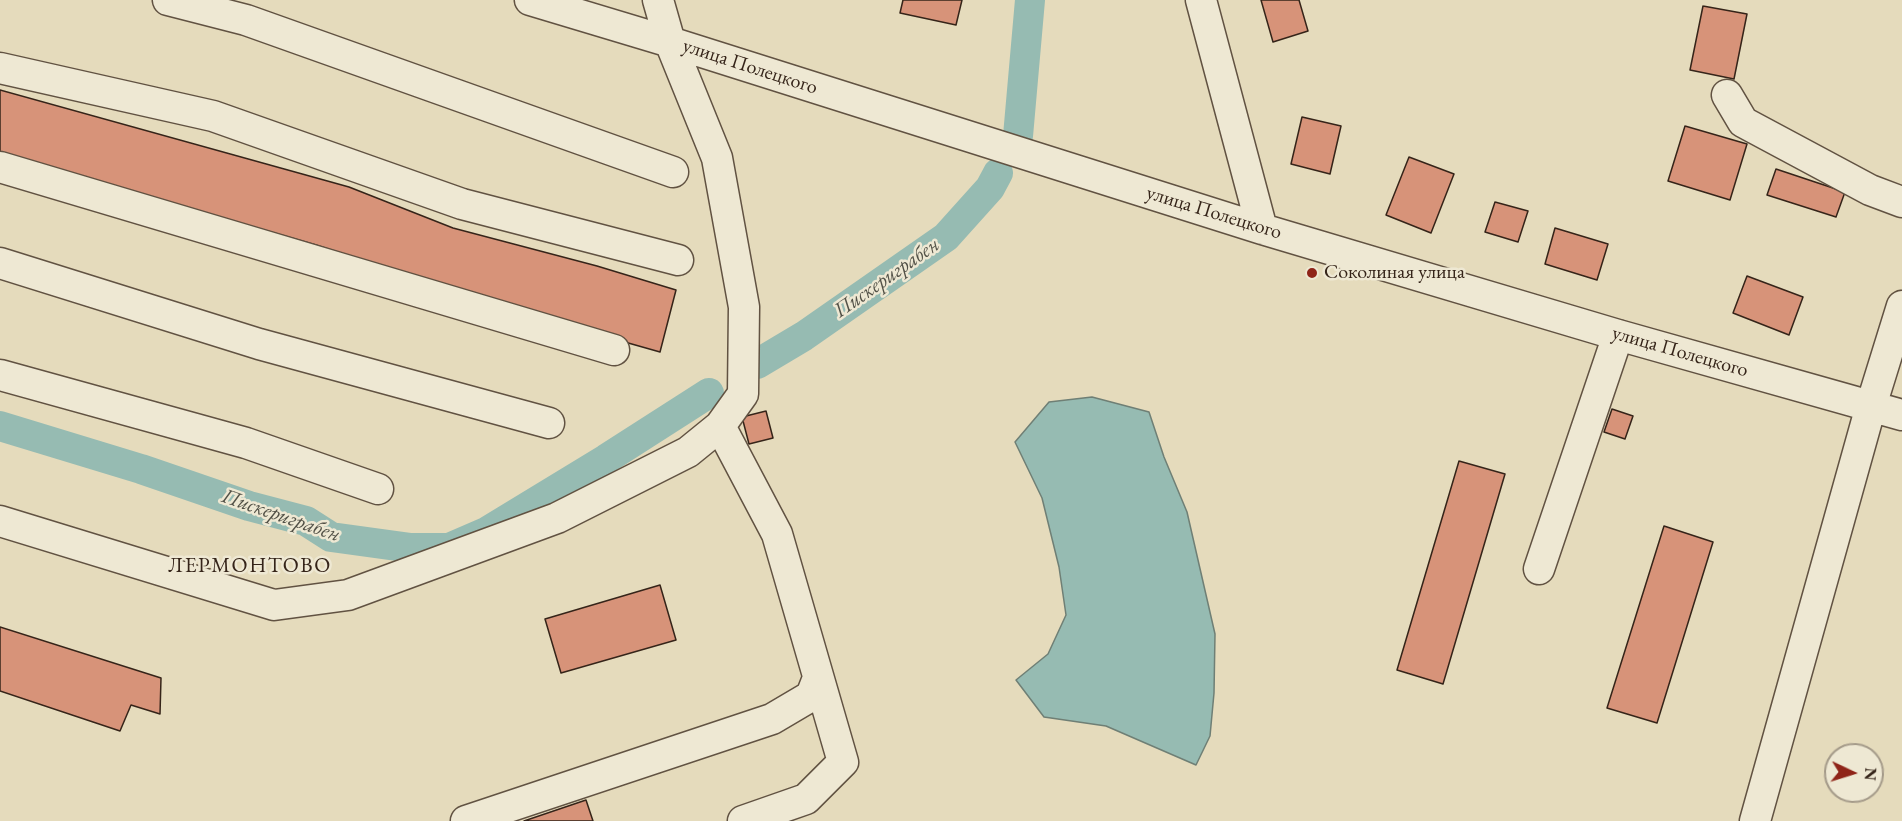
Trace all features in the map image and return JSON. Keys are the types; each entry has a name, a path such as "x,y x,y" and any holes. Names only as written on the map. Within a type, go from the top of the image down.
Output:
{"street":[{"path":"168,0 246,20 674,172"},
{"name":"улица Полецкого","path":"530,0 1262,229 1618,335 1902,415"},
{"path":"0,521 274,605 348,595 557,518 688,452 720,426 743,394 744,307 717,158 670,42 658,0"},
{"path":"1201,0 1262,229"},
{"path":"0,68 213,116 462,204 678,260"},
{"path":"1727,95 1743,122 1860,185 1902,202"},
{"path":"0,167 614,350"},
{"path":"0,263 259,344 549,423"},
{"path":"1755,821 1871,406 1902,306"},
{"path":"1539,569 1618,335"},
{"path":"0,375 246,443 378,489"},
{"path":"720,426 777,534 843,762 806,799 743,821"},
{"path":"466,821 772,718 811,696 818,678"}],"water":[{"path":"1092,397 1149,412 1164,457 1187,512 1215,634 1214,693 1210,736 1196,765 1106,726 1044,717 1016,680 1048,654 1066,615 1059,567 1042,498 1015,442 1049,402"}],"building":[{"path":"903,0 962,0 956,25 900,13"},
{"path":"1261,0 1299,0 1308,31 1273,42"},
{"path":"1703,6 1747,14 1734,79 1690,70"},
{"path":"0,90 349,187 453,228 597,266 676,290 660,352 547,320 316,245 0,154"},
{"path":"1302,117 1341,126 1330,174 1291,164"},
{"path":"1685,126 1747,144 1730,200 1668,181"},
{"path":"1409,157 1454,174 1431,233 1386,215"},
{"path":"1776,169 1845,192 1836,217 1767,195"},
{"path":"1495,202 1528,211 1518,242 1485,232"},
{"path":"1555,228 1608,244 1597,280 1545,264"},
{"path":"1747,276 1803,297 1789,335 1733,313"},
{"path":"1612,409 1633,416 1625,439 1604,432"},
{"path":"766,411 773,438 749,444 742,417"},
{"path":"1459,461 1505,474 1443,684 1397,670"},
{"path":"1664,526 1713,542 1657,723 1607,708"},
{"path":"660,585 676,640 561,673 545,619"},
{"path":"0,627 161,678 160,714 131,705 120,731 0,691"},
{"path":"586,800 593,821 524,821"}],"waterway":[{"name":"Пискериграбен","path":"1018,136 1030,0"},
{"name":"Пискериграбен","path":"757,364 804,336 946,237 990,188 998,173"},
{"name":"Пискериграбен","path":"0,426 141,469 249,506 306,521 331,537 411,548 449,548 486,532 709,393"}],"place":[{"name":"Соколиная улица","path":"1312,273"}],"district":[{"name":"ЛЕРМОНТОВО","path":"250,566"}]}
